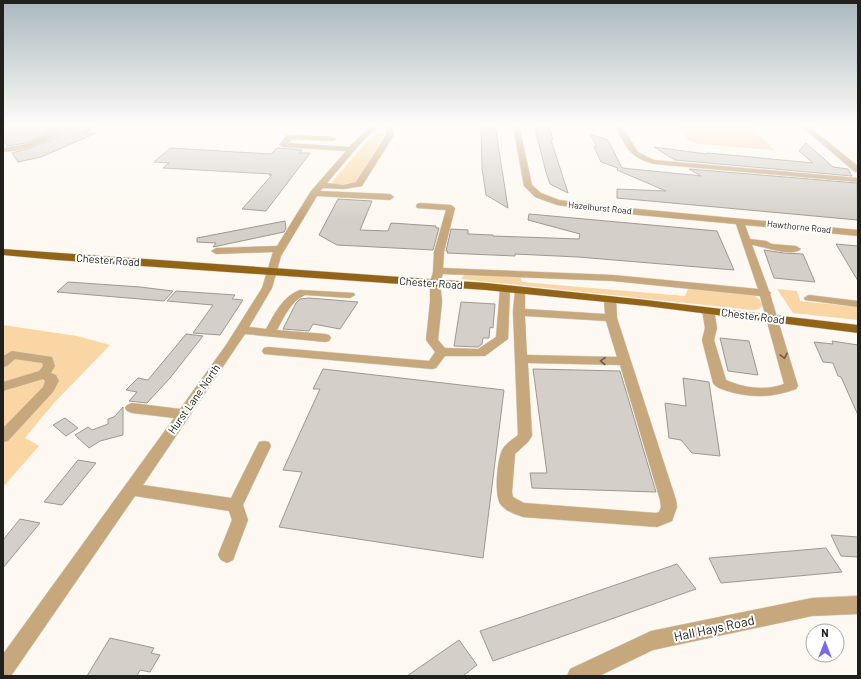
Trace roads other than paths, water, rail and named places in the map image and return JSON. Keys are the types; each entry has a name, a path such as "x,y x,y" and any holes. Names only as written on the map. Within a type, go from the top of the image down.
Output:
{"main road":[{"name":"Chester Road","path":"3,252 273,271 436,277 505,289 708,310 858,329"}],"street":[{"name":"Hurst Lane North","path":"3,671 242,330 267,288 279,249 314,193 345,157"},
{"path":"321,185 344,187 360,184 377,157"},
{"name":"Hazelhurst Road","path":"522,157 528,186 538,195 546,199 566,205 739,221"},
{"path":"638,157 643,160 654,162 858,180"},
{"path":"842,157 858,170"},
{"path":"314,193 390,197"},
{"path":"420,206 451,208 439,252 432,340 442,352 481,353 502,339 505,289"},
{"name":"Hawthorne Road","path":"739,221 858,233"},
{"path":"708,310 711,328 708,340 720,383 733,389 761,392 780,391 791,386 766,292 739,221"},
{"path":"747,241 763,243 770,247 796,249"},
{"path":"216,251 279,249"},
{"path":"436,277 447,270 613,278 766,292"},
{"path":"520,290 525,436 522,441 511,447 508,453 504,492 506,500 513,506 523,510 656,520 666,516 669,507 668,500 611,318 610,299"},
{"path":"269,333 294,295 304,292 350,295"},
{"path":"809,298 858,304"},
{"path":"520,312 611,318"},
{"path":"242,330 325,338"},
{"path":"268,351 432,365 442,352"},
{"path":"3,387 44,374 49,366 48,360 6,358"},
{"path":"522,359 625,361"},
{"path":"3,437 48,389 52,381 51,378 44,374"},
{"path":"132,408 184,414"},
{"path":"227,555 240,520 235,505 264,446"},
{"path":"131,489 235,505"},
{"name":"Hall Hays Road","path":"577,676 651,641 812,607 858,605"}]}
